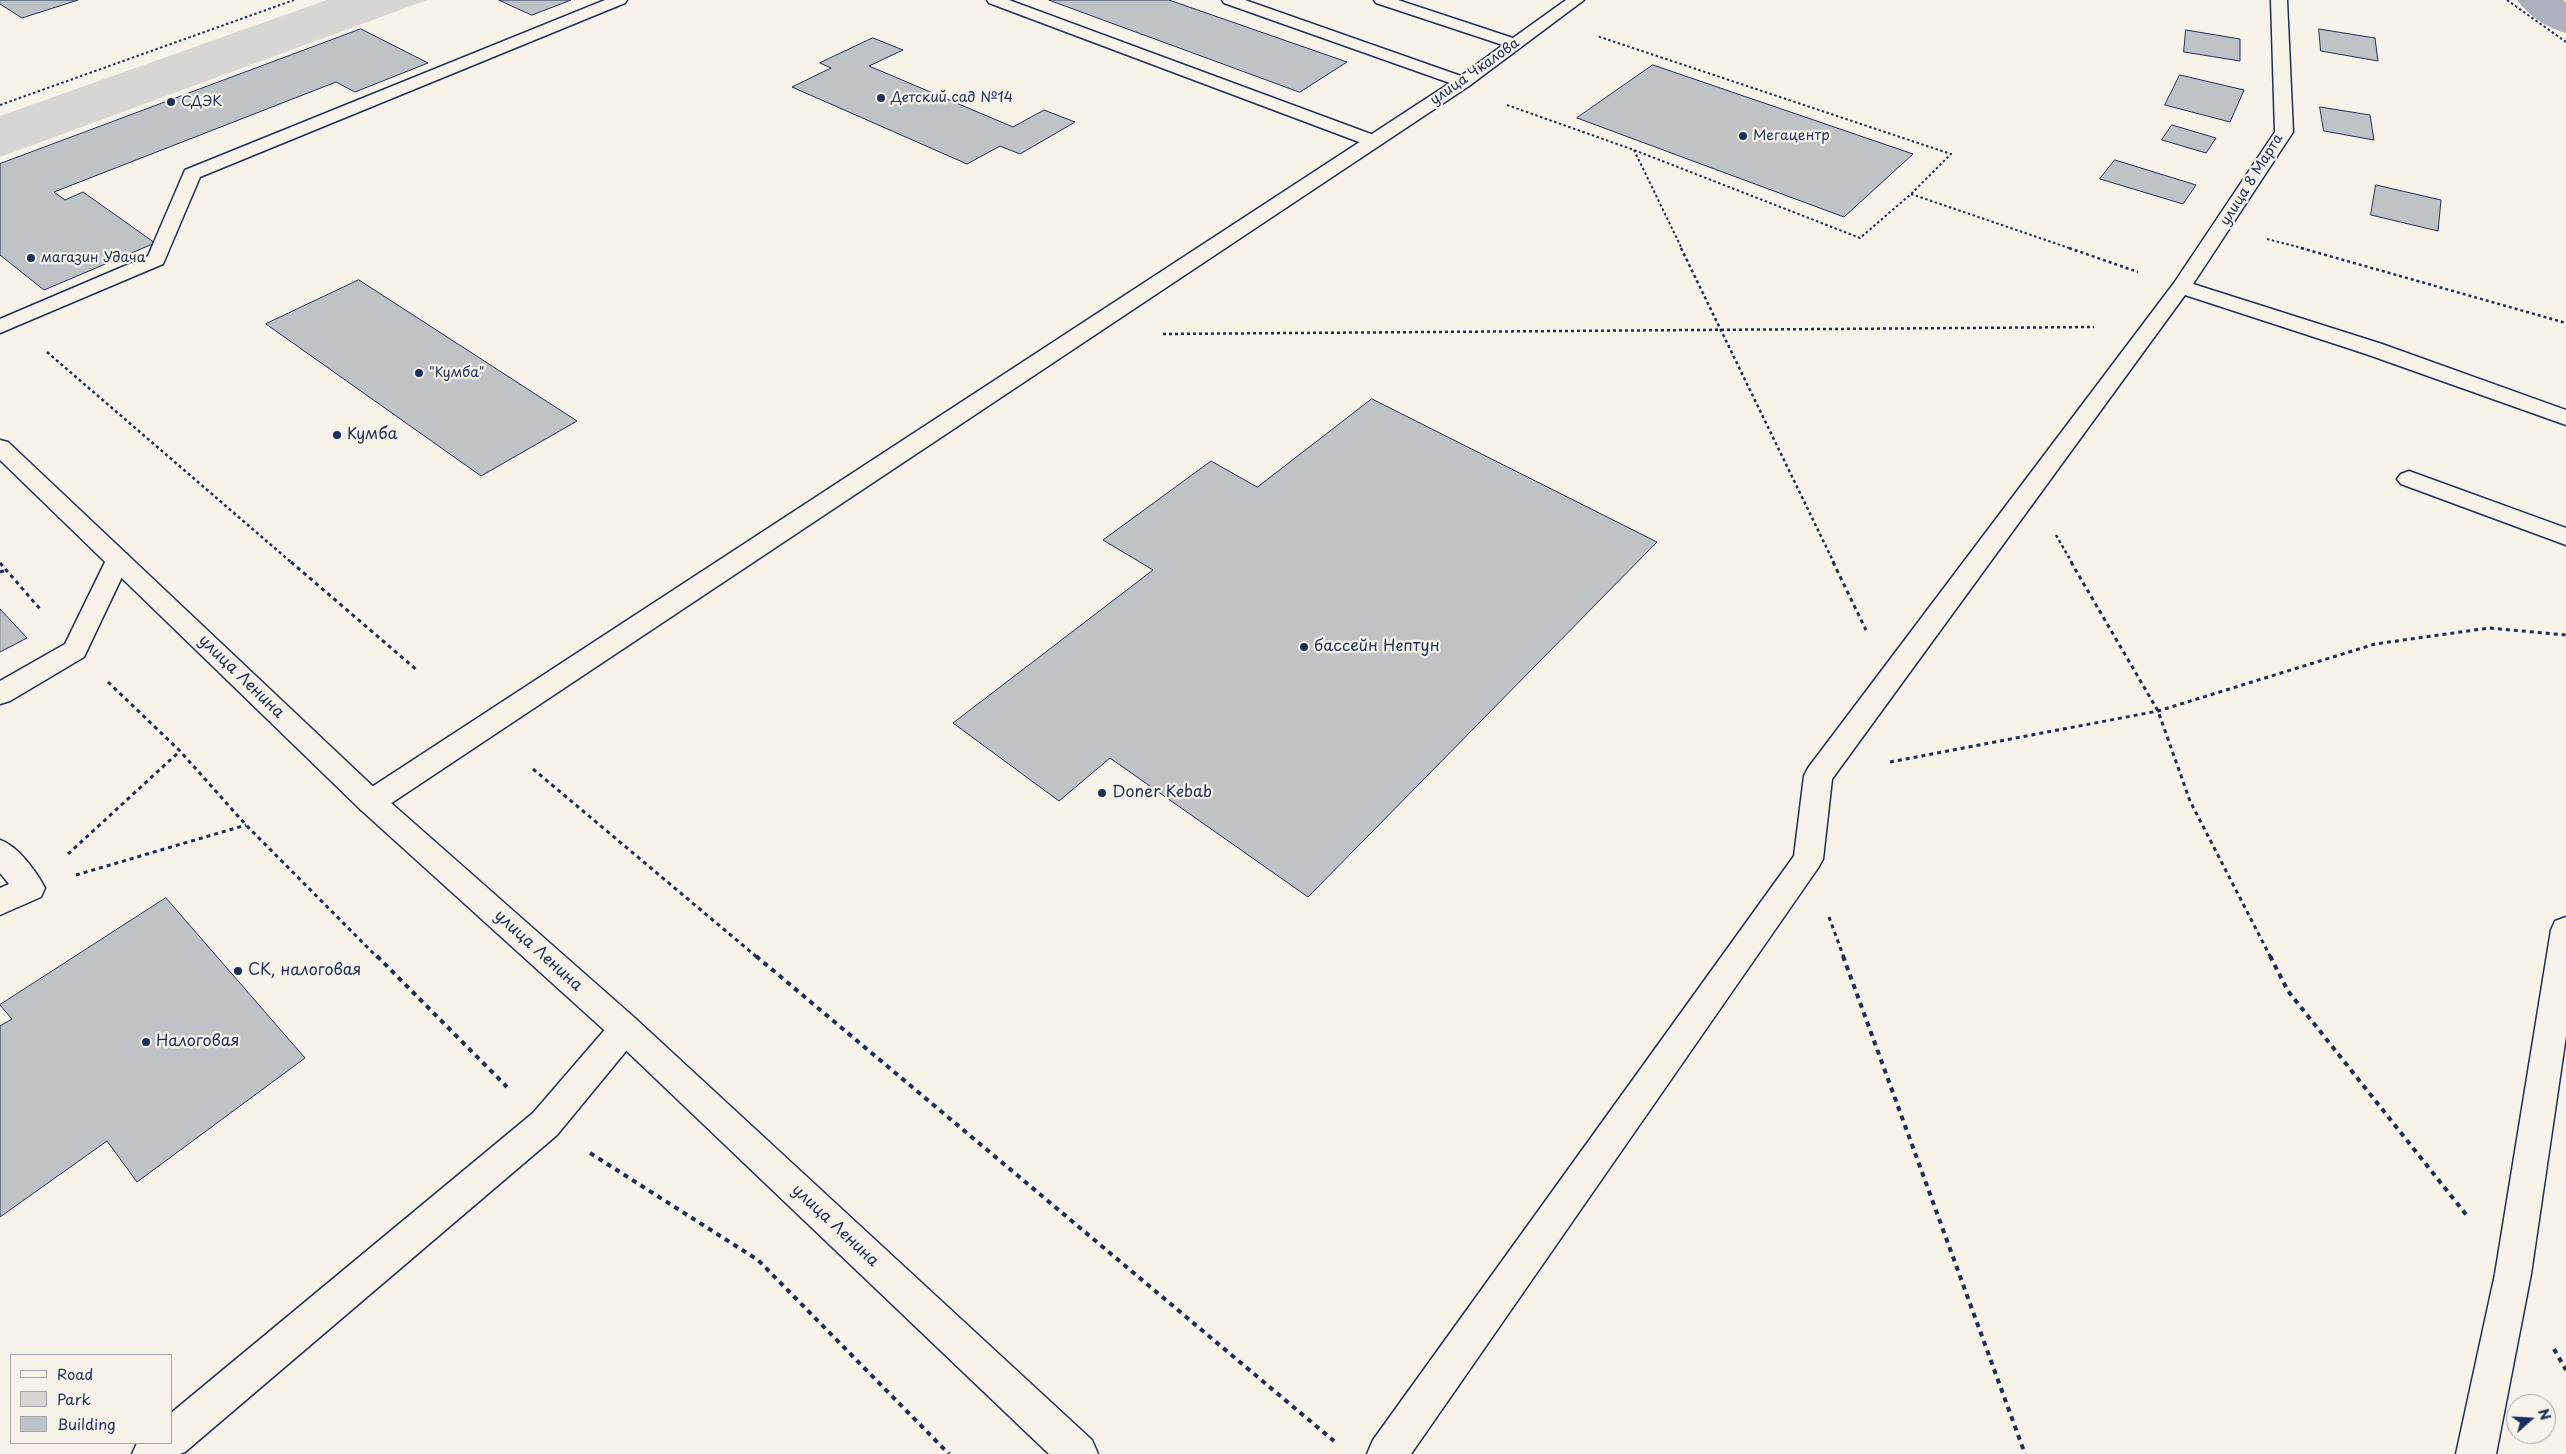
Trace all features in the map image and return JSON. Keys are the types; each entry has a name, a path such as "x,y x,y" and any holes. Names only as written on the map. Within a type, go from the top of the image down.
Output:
{"street":[{"path":"5,324 156,260 192,174 619,0"},
{"path":"995,0 1373,141"},
{"path":"1230,0 1462,82"},
{"path":"1382,0 1514,44"},
{"name":"улица Чкалова","path":"371,802 1462,82 1576,0"},
{"name":"улица 8 Марта","path":"1818,776 2181,287 2284,132 2279,0"},
{"path":"2181,287 2374,349 2566,418"},
{"name":"улица Ленина","path":"0,447 371,802 625,1029 1078,1454"},
{"path":"2409,479 2566,538"},
{"path":"0,694 75,650 118,560"},
{"path":"1387,1454 1808,859 1818,776"},
{"path":"0,852 30,888 0,902"},
{"path":"2476,1454 2513,1274 2566,930"},
{"path":"172,1437 545,1124 625,1029"},
{"path":"152,1454 164,1444"}],"path":[{"path":"0,104 294,0"},
{"path":"2507,0 2566,42"},
{"path":"1507,105 1634,150 1860,238 1911,194 1951,154 1596,36"},
{"path":"1634,150 1890,680"},
{"path":"1911,194 2181,287"},
{"path":"2222,227 2466,293 2566,323"},
{"path":"5,324 418,671"},
{"path":"1157,334 1720,328 2151,327"},
{"path":"2030,490 2158,711 2190,801 2288,992 2513,1274 2566,1370"},
{"path":"0,563 75,650 180,751 246,825 545,1124 758,1260 950,1454"},
{"path":"0,572 6,570"},
{"path":"1818,776 2158,711 2375,644 2489,628 2566,636"},
{"path":"30,888 180,751"},
{"path":"533,769 1342,1448"},
{"path":"30,888 246,825"},
{"path":"1808,859 2025,1454"}],"green space":[{"path":"327,0 427,0 0,157 0,116"}],"building":[{"path":"0,0 78,0 22,18 0,4"},
{"path":"499,0 571,0 532,15"},
{"path":"1049,0 1169,0 1347,62 1300,92"},
{"path":"361,29 428,63 355,92 336,82 54,192 65,200 83,192 155,243 44,290 0,255 0,164"},
{"path":"2319,29 2375,38 2378,61 2321,51"},
{"path":"2186,30 2240,39 2240,61 2184,52"},
{"name":"Детский сад №14","path":"873,38 903,50 869,66 1013,127 1044,110 1075,122 1020,154 1000,146 967,164 792,87 831,68 820,63"},
{"name":"Мегацентр","path":"1653,65 1913,154 1844,217 1577,118"},
{"path":"2180,75 2244,90 2230,122 2165,105"},
{"path":"2320,107 2370,115 2374,140 2324,131"},
{"path":"2172,125 2216,138 2206,153 2162,140"},
{"path":"2115,160 2196,185 2183,204 2100,179"},
{"path":"2376,185 2441,200 2438,231 2371,215"},
{"name":"\"Кумба\"","path":"359,280 577,421 481,476 266,324"},
{"name":"бассейн Нептун","path":"1372,399 1657,542 1308,897 1110,758 1059,801 953,723 1153,570 1103,540 1211,461 1257,487"},
{"path":"0,609 27,638 0,652"},
{"name":"Налоговая","path":"166,898 305,1058 137,1182 107,1141 0,1217 0,1026 12,1019 0,1005"}],"waterway":[{"path":"2537,0 2566,21"}],"place":[{"name":"Детский сад №14","path":"881,98"},
{"name":"СДЭК","path":"171,102"},
{"name":"Мегацентр","path":"1743,136"},
{"name":"магазин Удача","path":"31,258"},
{"name":"\"Кумба\"","path":"419,373"},
{"name":"Кумба","path":"337,435"},
{"name":"бассейн Нептун","path":"1304,647"},
{"name":"Doner Kebab","path":"1102,793"},
{"name":"СК, налоговая","path":"238,971"},
{"name":"Налоговая","path":"146,1042"}]}
